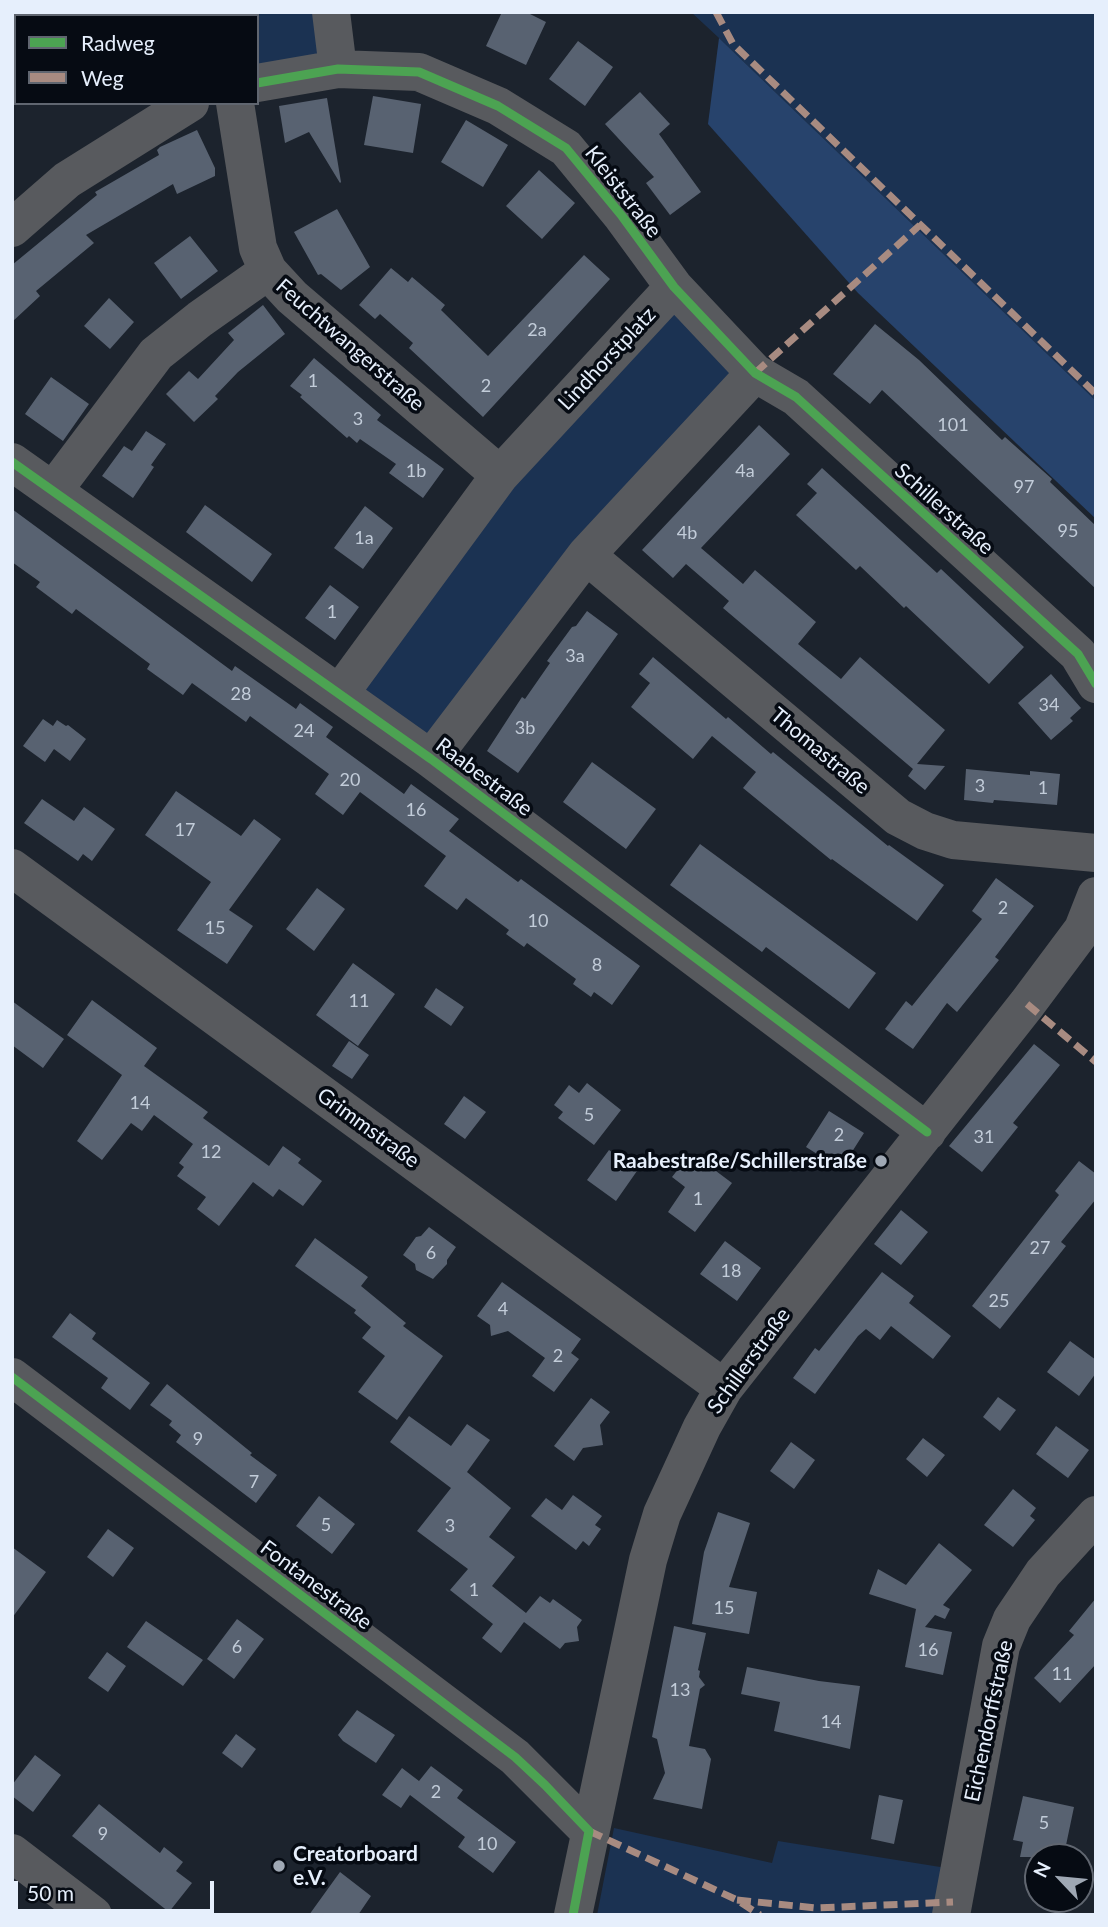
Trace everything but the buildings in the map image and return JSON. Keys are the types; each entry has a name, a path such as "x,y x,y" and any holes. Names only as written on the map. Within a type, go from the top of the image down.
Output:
{"street":[{"path":"331,12 338,69"},
{"name":"Kleiststraße","path":"259,83 338,69 419,72 498,106 566,148 674,287"},
{"name":"Feuchtwangerstraße","path":"234,105 258,248 268,271 292,297 500,475"},
{"path":"12,228 67,180 171,108"},
{"path":"53,491 156,354 268,271"},
{"path":"431,759 586,555 755,373 674,287"},
{"name":"Lindhorstplatz","path":"340,693 500,475 674,287"},
{"name":"Schillerstraße","path":"755,373 796,397 1078,654 1096,684"},
{"name":"Raabestraße","path":"12,462 431,759 927,1132"},
{"name":"Thomastraße","path":"586,555 898,817 925,831 953,840 1096,853"},
{"name":"Grimmstraße","path":"12,869 724,1388"},
{"name":"Schillerstraße","path":"573,1915 589,1830 658,1525 681,1471 724,1388 1092,920"},
{"name":"Fontanestraße","path":"12,1377 515,1757 589,1830"},
{"name":"Eichendorffstraße","path":"951,1915 1001,1646 1012,1619 1043,1573 1096,1515"},
{"path":"12,1853 93,1915"}],"shaded area":[{"path":"327,12 333,67 259,78 259,14 134,14"},
{"path":"691,12 1096,12 1096,401 719,38"},
{"path":"719,38 1096,401 1096,519 858,293 708,124"},
{"path":"674,291 751,374 430,753 344,692"},
{"path":"614,1828 772,1863 778,1841 959,1870 951,1915 597,1915"}],"marked path":[{"path":"716,12 733,44 1096,394"},
{"path":"755,373 920,225"},
{"path":"1027,1004 1096,1062"},
{"path":"589,1831 737,1900 760,1915"},
{"path":"737,1900 816,1908 953,1902"}],"cycle path":[{"path":"259,83 338,69 419,72 498,106 566,148 622,216 674,287 755,373 796,397 1078,654 1096,684"},
{"path":"12,462 431,759 927,1132"},
{"path":"12,1377 515,1757 545,1785 589,1831 573,1915"}],"place":[{"name":"Raabestraße/Schillerstraße","path":"881,1161"},
{"name":"Creatorboard e.V.","path":"279,1866"}]}
